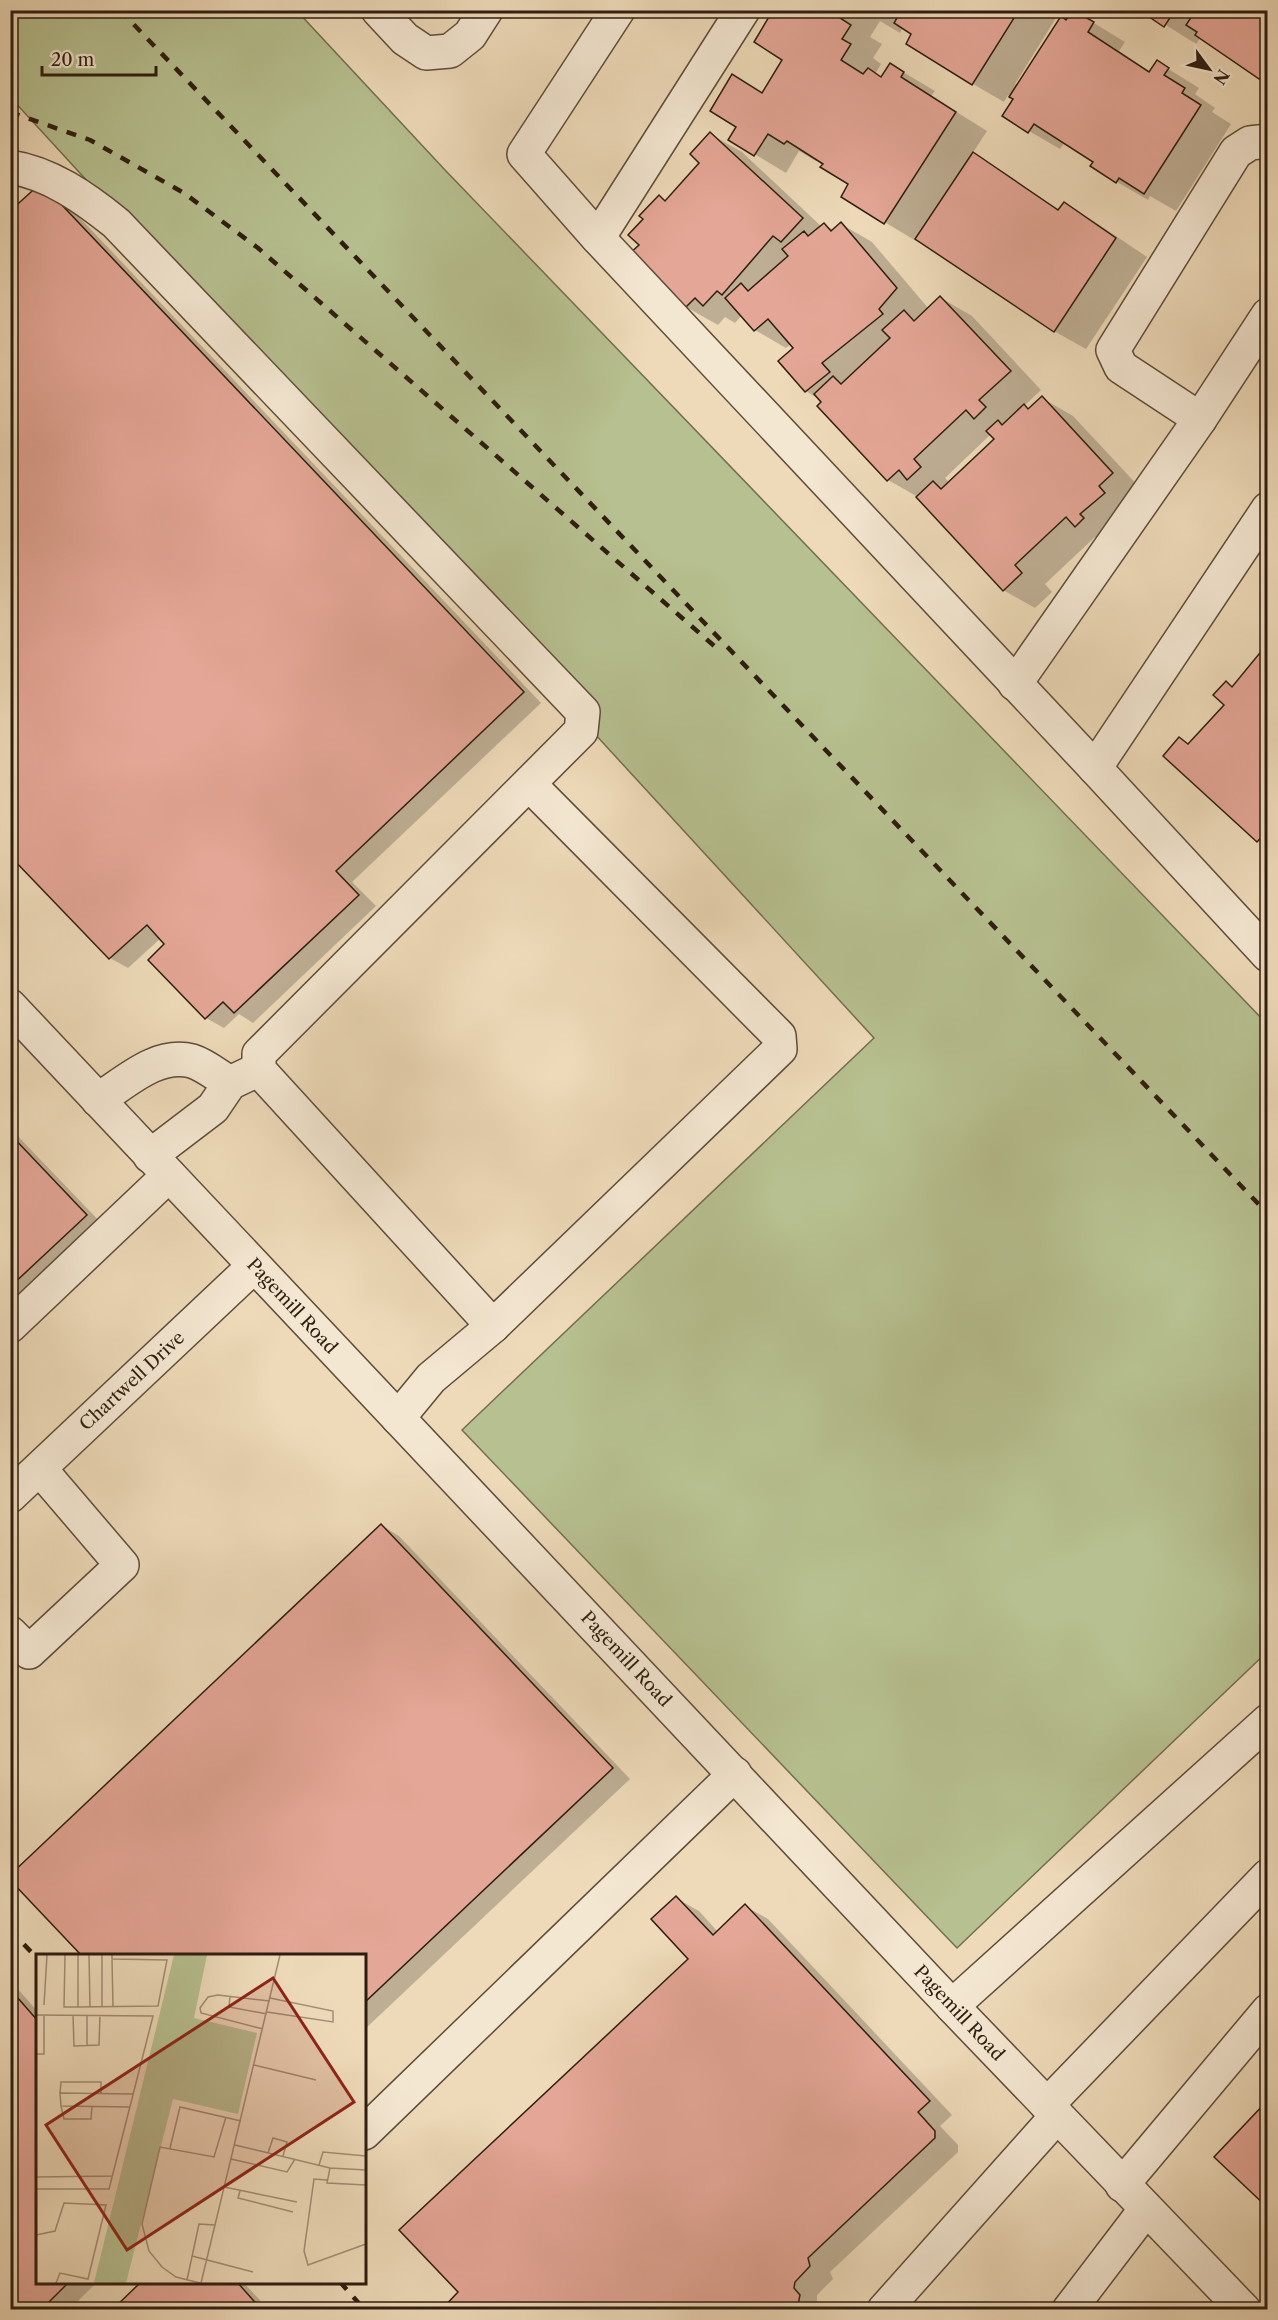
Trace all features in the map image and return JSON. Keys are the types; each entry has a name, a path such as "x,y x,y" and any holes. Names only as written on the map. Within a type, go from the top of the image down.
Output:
{"street":[{"path":"378,10 405,39 426,53 450,51 470,35 486,10"},
{"path":"618,10 524,154 598,238 1268,955"},
{"path":"598,238 743,10"},
{"path":"1200,419 1121,367 1113,350 1236,152 1250,143 1268,141"},
{"path":"19,168 85,198 116,223 583,712 581,731 259,1054 259,1070 494,1326"},
{"path":"1015,684 1200,419 1268,315"},
{"path":"1095,768 1257,548 1268,509"},
{"path":"398,1418 431,1378 494,1326 780,1049 779,1036 529,784"},
{"name":"Pagemill Road","path":"10,1006 952,2006 1244,2310"},
{"path":"99,1100 146,1068 174,1059 195,1062 230,1083"},
{"path":"10,1326 213,1108 230,1083 259,1070"},
{"name":"Chartwell Drive","path":"10,1496 254,1266"},
{"path":"10,1633 28,1652 122,1565 40,1469"},
{"path":"952,2006 1268,1721"},
{"path":"366,2131 735,1774"},
{"path":"884,2310 1052,2110 1268,1876"},
{"path":"1122,2185 1268,2011"},
{"path":"1068,2310 1146,2210"}],"green space":[{"path":"11,11 297,11 445,170 1267,1024 1267,1652 957,1948 462,1430 874,1038 11,98"}],"building":[{"path":"773,10 800,10 807,15 810,10 844,10 840,18 851,25 842,39 851,44 841,60 863,74 868,68 881,77 890,63 904,72 901,77 956,112 884,224 841,197 848,184 820,167 823,164 787,141 784,144 768,134 754,156 728,140 736,127 710,111 732,74 762,93 782,60 754,42"},
{"path":"885,10 1019,10 972,85 906,44 911,34 894,23 897,18"},
{"path":"1073,10 1094,22 1088,32 1149,72 1157,60 1169,68 1164,75 1185,88 1182,93 1201,105 1144,194 1119,178 1116,183 1090,166 1093,162 1034,124 1028,133 1002,116 1013,99 1009,97 1061,16 1066,20"},
{"path":"1139,10 1175,10 1164,27"},
{"path":"1196,10 1268,10 1268,85 1195,35 1197,32 1186,25"},
{"path":"710,132 803,218 781,242 773,236 722,295 717,291 703,306 695,298 685,308 628,255 639,245 628,235 643,219 639,216 659,195 665,201 699,163 690,154"},
{"path":"973,152 1058,210 1064,202 1116,238 1054,332 915,239"},
{"path":"41,183 524,692 336,871 359,895 234,1013 223,1002 205,1019 148,960 164,944 147,925 109,959 10,856 10,211"},
{"path":"841,222 897,288 879,309 883,314 822,363 830,372 805,392 778,361 793,348 768,319 754,331 725,298 741,283 748,291 788,256 782,249 804,231 808,236 824,223 831,231"},
{"path":"940,296 1011,371 979,400 986,407 974,419 966,410 914,459 921,467 907,480 899,470 887,481 817,406 821,402 814,394 833,376 841,384 890,338 882,330 904,310 914,321"},
{"path":"1042,396 1113,473 1099,486 1105,493 1080,514 1084,518 1075,527 1066,517 1015,565 1022,573 1003,591 916,497 933,481 941,489 994,439 986,431 998,420 1002,425 1024,404 1028,409"},
{"path":"1268,643 1268,830 1257,842 1163,756 1179,737 1188,744 1224,705 1213,695 1226,681 1232,687"},
{"path":"10,1134 87,1215 10,1287"},
{"path":"381,1524 613,1768 366,2001 366,1954 80,1954 10,1880 10,1875"},
{"path":"676,1896 713,1935 745,1904 930,2101 918,2112 935,2131 935,2138 808,2258 810,2266 795,2282 794,2288 800,2295 798,2305 794,2310 441,2310 458,2292 399,2230 688,1959 651,1919"},
{"path":"10,1989 36,2019 36,2284 67,2284 41,2310 10,2310"},
{"path":"1268,2100 1268,2208 1214,2157"},
{"path":"139,2284 239,2284 262,2310 112,2310"}],"railway":[{"path":"120,10 1268,1214"},
{"path":"10,112 90,140 184,193 258,248 720,651"},
{"path":"10,1930 36,1957"},
{"path":"342,2284 365,2310"}]}
